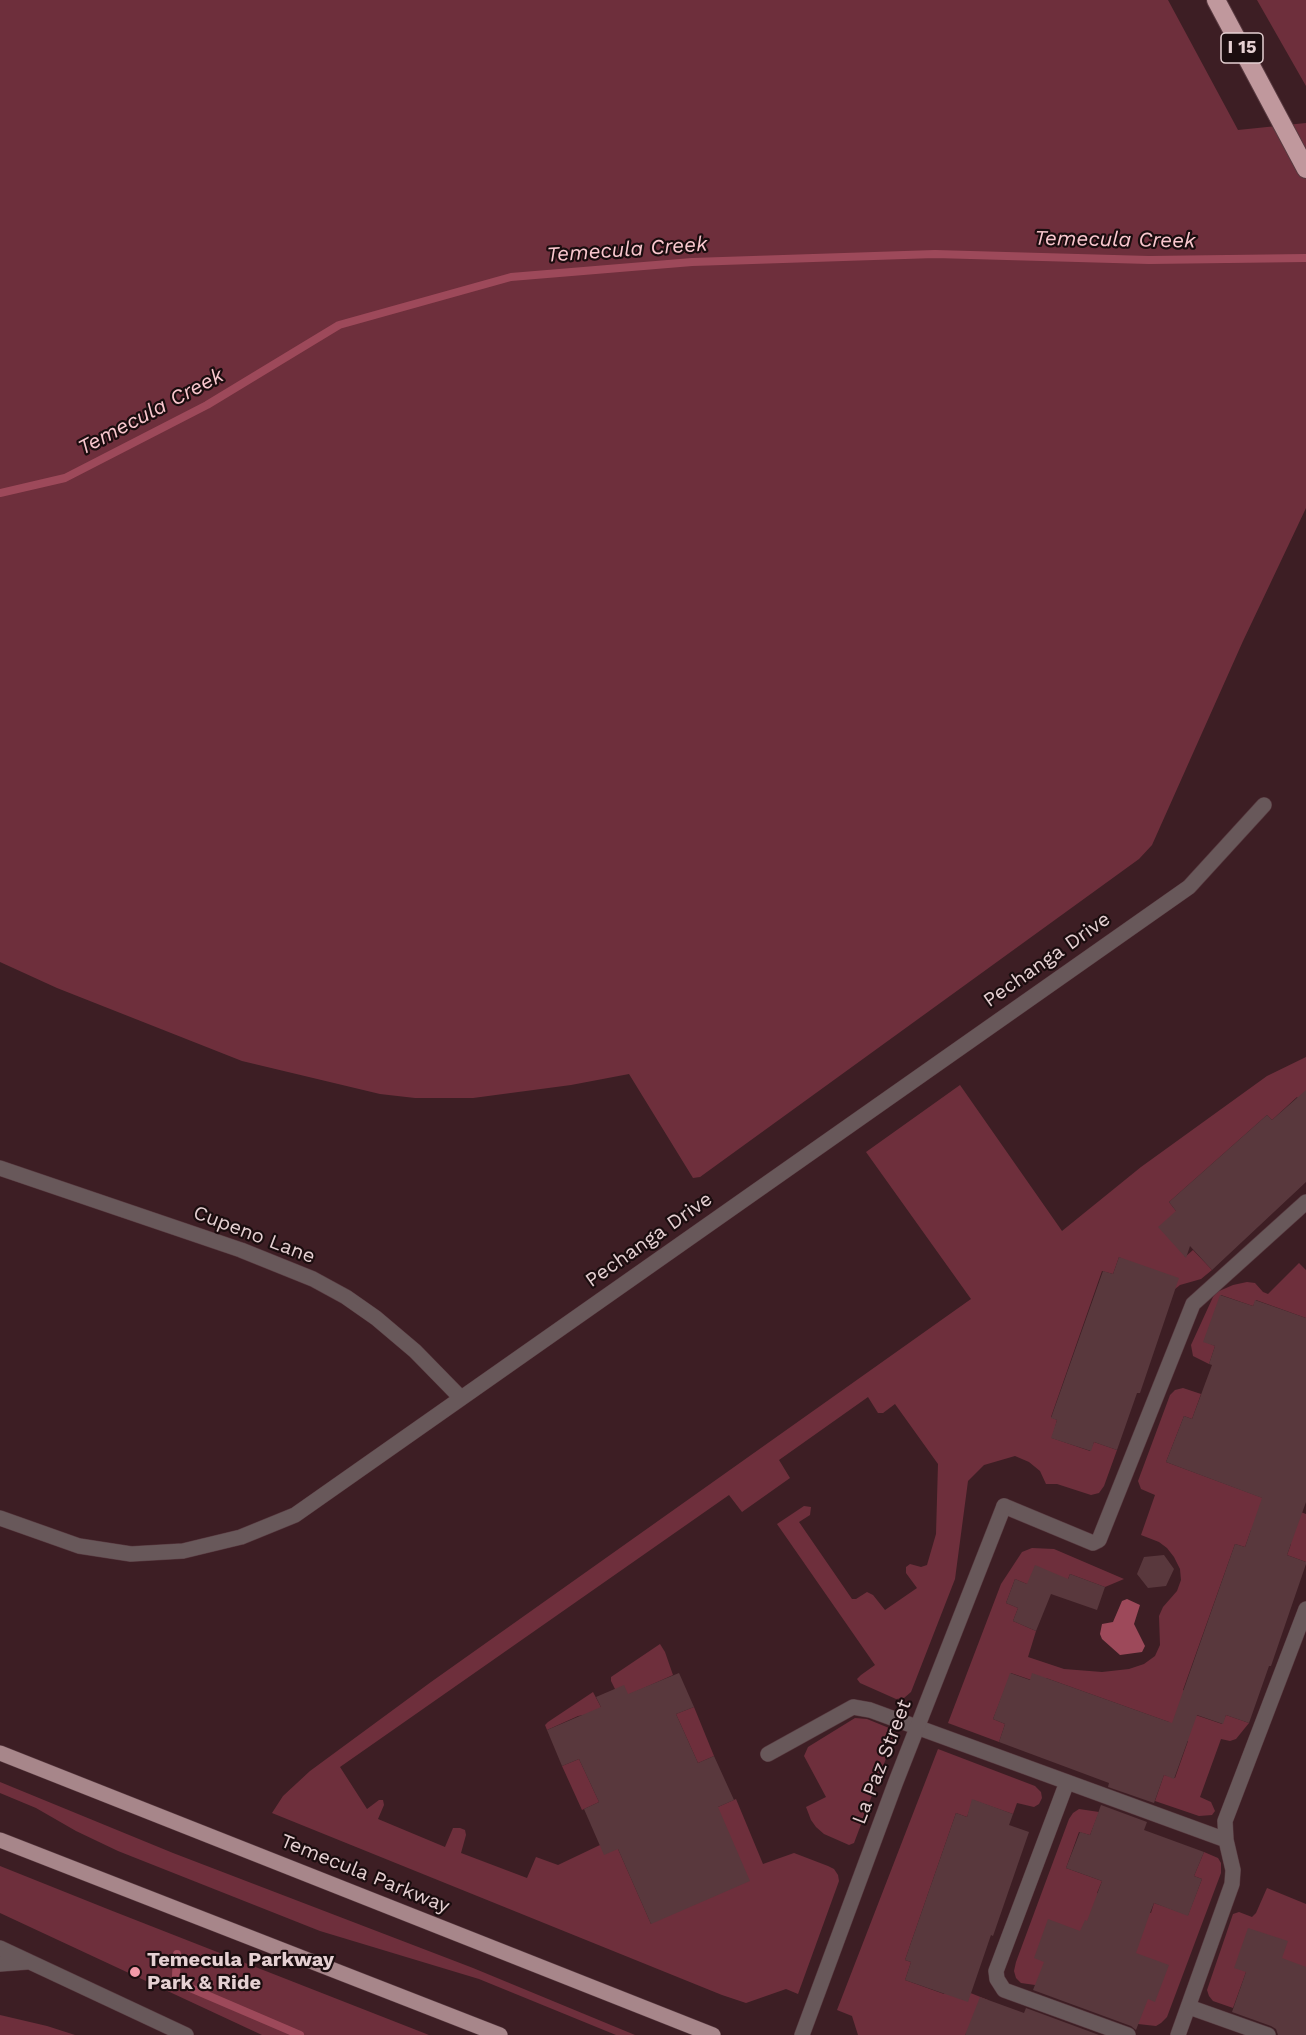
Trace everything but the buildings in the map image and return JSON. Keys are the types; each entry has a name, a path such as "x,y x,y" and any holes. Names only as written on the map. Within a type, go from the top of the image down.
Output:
{"highway":[{"name":"I 15","path":"1216,0 1306,169"}],"main road":[{"name":"Temecula Parkway","path":"0,1753 713,2035"},
{"path":"0,1840 500,2035"}],"street":[{"name":"Pechanga Drive","path":"0,1518 79,1546 130,1554 183,1551 241,1537 295,1515 1189,887 1264,805"},
{"name":"Cupeno Lane","path":"0,1168 241,1250 313,1279 346,1297 376,1318 416,1351 461,1398"},
{"name":"La Paz Street","path":"802,2035 1004,1506 1093,1543 1099,1540 1193,1304 1306,1202"},
{"path":"1178,2035 1232,1884 1233,1870 1226,1840 1225,1821 1306,1609"},
{"path":"768,1754 853,1707 870,1710 1226,1840"},
{"path":"1067,1782 996,1971 997,1979 1004,1990 1128,2035"},
{"path":"0,1948 186,2035"},
{"path":"0,1964 30,1962"},
{"path":"1189,2007 1268,2035"}],"shaded area":[{"path":"0,0 1168,0 1238,130 1306,123 1306,508 1243,641 1152,845 1139,859 700,1177 693,1178 629,1074 571,1085 473,1098 415,1098 380,1094 242,1061 57,988 0,962"},
{"path":"1257,0 1306,0 1306,86"},
{"path":"1306,1057 1306,1107 1297,1097 1272,1120 1267,1115 1169,1202 1176,1211 1185,1257 1193,1250 1212,1270 1201,1279 1180,1285 1175,1289 1119,1257 1113,1274 1102,1271 1051,1417 1057,1420 1052,1438 1090,1451 1094,1442 1117,1450 1104,1486 1099,1493 1091,1495 1057,1484 1046,1484 1040,1471 1029,1462 1015,1456 984,1465 968,1481 955,1579 911,1692 904,1698 896,1699 860,1683 857,1679 875,1665 777,1524 804,1506 811,1507 810,1515 799,1522 852,1599 867,1592 873,1595 885,1610 917,1588 906,1573 906,1567 910,1564 921,1567 927,1565 936,1534 938,1464 895,1404 883,1413 878,1413 868,1397 779,1460 790,1478 742,1512 729,1495 340,1767 367,1809 379,1800 383,1800 384,1805 378,1819 445,1847 453,1828 460,1828 465,1830 466,1835 461,1853 527,1878 536,1857 558,1865 600,1845 618,1849 651,1924 718,1807 736,1799 763,1864 794,1853 834,1869 838,1875 839,1881 798,1994 786,1989 746,2003 722,1995 272,1813 283,1796 310,1771 431,1682 971,1299 866,1152 960,1085 1062,1231 1141,1167 1267,1076"},
{"path":"1299,1263 1306,1270 1306,1318 1256,1300 1253,1306 1221,1295 1204,1341 1215,1346 1209,1364 1193,1356 1191,1345 1217,1292 1247,1282 1255,1283 1268,1294"},
{"path":"1183,1388 1201,1394 1192,1419 1184,1416 1166,1462 1306,1514 1306,1562 1287,1555 1291,1544 1251,1530 1245,1547 1235,1544 1183,1690 1189,1693 1184,1711 1222,1724 1226,1715 1249,1723 1236,1739 1230,1741 1221,1739 1200,1797 1211,1802 1215,1811 1212,1815 1199,1816 1155,1801 1164,1775 1175,1778 1188,1741 1165,1733 1169,1722 1046,1678 1043,1684 1011,1673 993,1719 1005,1724 999,1742 948,1723 1001,1584 1022,1552 1032,1548 1054,1549 1124,1579 1105,1587 1070,1574 1068,1579 1027,1584 1015,1579 1006,1603 1018,1608 1013,1621 1036,1631 1028,1657 1064,1669 1102,1672 1129,1669 1144,1664 1155,1656 1160,1645 1159,1616 1163,1607 1177,1591 1181,1580 1180,1569 1167,1548 1141,1535 1155,1495 1141,1489 1138,1481 1170,1395 1175,1390"},
{"path":"1127,1599 1140,1605 1134,1624 1145,1646 1142,1652 1120,1655 1102,1639 1100,1634 1102,1624 1113,1622 1122,1601"},
{"path":"660,1644 673,1675 628,1695 615,1689 611,1677"},
{"path":"593,1692 603,1711 578,1716 547,1730 545,1725 548,1722"},
{"path":"694,1707 714,1756 698,1763 676,1714"},
{"path":"855,1718 867,1719 889,1728 893,1740 854,1843 849,1845 824,1834 811,1820 806,1807 826,1797 804,1756 808,1747"},
{"path":"938,1749 1035,1786 1041,1792 1042,1798 1039,1804 1034,1807 1017,1803 1013,1814 973,1800 967,1817 956,1813 905,1960 911,1962 905,1980 944,1994 948,1984 988,2000 965,2035 858,2035 852,2016 837,2010"},
{"path":"579,1759 599,1802 582,1810 562,1766"},
{"path":"0,1782 173,1853 473,1968 635,2035 616,2035 479,1979 320,1931 118,1851 36,1808 0,1793"},
{"path":"1079,1809 1099,1812 1090,1835 1079,1832 1066,1868 1102,1881 1097,1893 1151,1913 1154,1903 1188,1915 1202,1879 1194,1876 1204,1852 1218,1858 1221,1863 1221,1873 1167,2017 1156,2026 1138,2024 1035,1985 1021,1983 1016,1978 1014,1971 1016,1962 1069,1819"},
{"path":"0,1866 429,2035 262,2035 0,1913"},
{"path":"1267,1888 1306,1904 1306,1967 1246,1972 1233,2008 1213,2001 1207,1990 1233,1914 1239,1912 1252,1917"},
{"path":"0,2015 47,2026 75,2035 0,2035"}],"waterway":[{"name":"Temecula Creek","path":"0,493 65,478 207,405 339,325 511,277 692,262 935,254 1149,260 1306,258"},
{"path":"177,1954 176,1976 181,1984 300,2035"}],"place":[{"name":"Temecula Parkway Park & Ride","path":"135,1972"}]}
